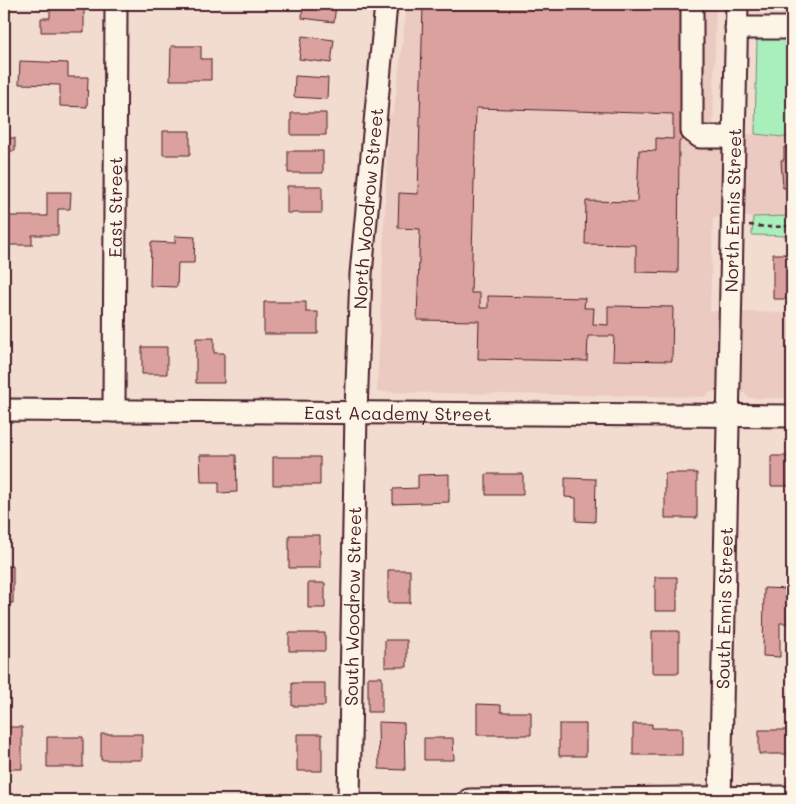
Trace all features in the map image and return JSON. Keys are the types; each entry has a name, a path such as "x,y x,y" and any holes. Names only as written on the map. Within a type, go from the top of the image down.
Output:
{"street":[{"name":"East Street","path":"114,411 116,4"},
{"name":"North Woodrow Street","path":"356,412 360,274 386,4"},
{"path":"692,4 692,131 700,137 734,137"},
{"name":"North Ennis Street","path":"727,415 737,4"},
{"path":"736,28 792,28"},
{"name":"East Academy Street","path":"4,410 792,416"},
{"name":"South Woodrow Street","path":"350,800 356,412"},
{"name":"South Ennis Street","path":"720,799 727,415"},
{"path":"469,800 792,797"}],"path":[{"path":"748,225 769,227 792,226"}],"shaded area":[{"path":"407,4 716,4 713,131 792,138 792,216 713,218 710,311 792,313 792,398 750,398 745,393 709,392 704,397 377,392 389,117 394,110"}],"green space":[{"path":"792,38 792,138 755,134 757,39"},
{"path":"792,216 792,236 752,235 753,217"}],"building":[{"path":"303,4 336,4 334,22 302,18"},
{"path":"423,4 682,4 681,120 686,136 679,142 678,273 636,272 636,245 585,244 586,201 637,202 639,150 656,151 656,138 673,139 673,114 476,108 471,293 480,293 480,308 488,308 488,296 585,298 584,308 594,308 593,324 608,325 608,306 673,307 672,361 613,360 614,336 588,336 587,361 478,359 479,321 417,320 420,229 398,228 399,193 418,194"},
{"path":"50,9 84,9 84,32 41,32 41,18 50,18"},
{"path":"302,36 334,40 331,63 299,59"},
{"path":"171,46 201,46 201,59 211,59 211,80 170,80"},
{"path":"20,61 68,63 68,77 88,77 87,107 60,106 60,85 19,84"},
{"path":"295,76 328,78 327,99 294,97"},
{"path":"291,113 326,113 326,135 291,135"},
{"path":"163,131 190,131 190,155 163,155"},
{"path":"4,138 15,138 15,151 4,151"},
{"path":"784,147 792,147 792,188 783,188 781,160 784,160"},
{"path":"288,151 323,151 323,173 288,173"},
{"path":"287,186 322,186 322,213 287,213"},
{"path":"47,192 71,192 70,209 58,209 58,235 32,235 32,245 7,245 7,216 47,216"},
{"path":"175,236 195,237 194,263 178,263 177,287 150,286 151,242 175,243"},
{"path":"773,254 792,254 792,308 791,299 773,299"},
{"path":"264,302 306,302 306,312 318,312 318,334 264,334"},
{"path":"196,338 214,338 214,353 224,353 224,383 196,383"},
{"path":"142,347 167,347 167,374 142,374"},
{"path":"200,455 236,455 237,492 219,493 219,482 201,482"},
{"path":"771,456 792,456 792,486 771,486"},
{"path":"273,457 320,457 320,485 273,485"},
{"path":"665,473 697,473 697,518 665,518"},
{"path":"449,474 449,502 393,504 393,489 418,488 418,475"},
{"path":"486,474 523,474 523,495 486,495"},
{"path":"565,478 596,479 595,522 576,521 576,498 565,497"},
{"path":"289,535 320,535 320,568 289,568"},
{"path":"4,566 13,566 13,603 4,603"},
{"path":"388,570 410,570 410,603 388,603"},
{"path":"655,577 677,577 677,611 655,611"},
{"path":"308,583 325,583 325,608 308,608"},
{"path":"764,588 789,589 788,623 780,623 780,657 763,656"},
{"path":"652,631 679,631 679,673 652,673"},
{"path":"289,633 325,633 325,651 289,651"},
{"path":"385,640 407,640 407,667 385,667"},
{"path":"368,677 382,677 382,712 368,712"},
{"path":"292,683 325,683 325,706 292,706"},
{"path":"477,704 501,705 501,712 531,712 531,735 477,735"},
{"path":"378,722 404,723 405,770 379,769"},
{"path":"559,724 586,724 586,756 559,756"},
{"path":"633,724 652,724 652,728 682,728 682,755 633,755"},
{"path":"4,727 22,727 22,769 4,769"},
{"path":"759,730 792,730 792,754 759,754"},
{"path":"101,734 142,734 142,760 101,760"},
{"path":"297,734 322,734 322,771 297,771"},
{"path":"47,737 83,737 83,767 47,767"},
{"path":"424,738 453,738 454,760 424,760"}]}
